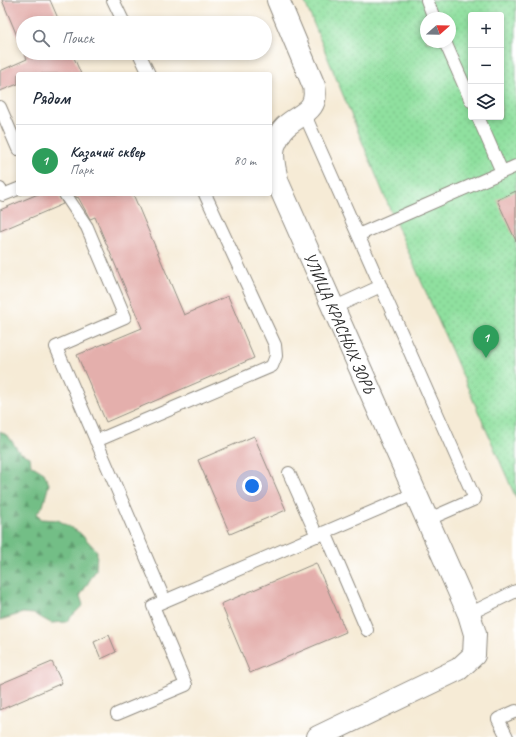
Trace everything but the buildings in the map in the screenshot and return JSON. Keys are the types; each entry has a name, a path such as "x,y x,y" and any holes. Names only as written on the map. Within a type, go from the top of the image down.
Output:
{"street":[{"name":"УЛИЦА КРАСНЫХ ЗОРЬ","path":"278,0 314,86 316,96 312,106 277,131 274,147 274,165 278,183 469,614 475,634 474,655 459,669 435,682 318,737"}],"lane":[{"path":"113,0 121,16"},
{"path":"427,0 432,12"},
{"path":"448,48 468,94"},
{"path":"142,60 148,72"},
{"path":"0,107 16,144"},
{"path":"304,113 475,499 427,520"},
{"path":"479,120 502,172"},
{"path":"358,235 516,166"},
{"path":"0,189 3,196 16,190"},
{"path":"65,196 87,227 125,317 56,347 165,601"},
{"path":"96,441 272,366 276,356 274,345 206,196"},
{"path":"333,308 381,286"},
{"path":"289,473 321,534 366,630"},
{"path":"117,714 186,684 153,606 416,493"},
{"path":"469,614 516,591"},
{"path":"507,737 498,719 516,710"}],"green space":[{"path":"304,0 516,0 516,498 394,219"},
{"path":"0,431 9,437 19,452 30,457 31,465 44,473 49,484 43,506 37,513 41,519 58,520 80,533 97,551 96,570 80,596 83,605 66,622 51,623 34,614 23,613 0,620"}],"place":[{"name":"Казачий сквер","path":"486,358"}]}
